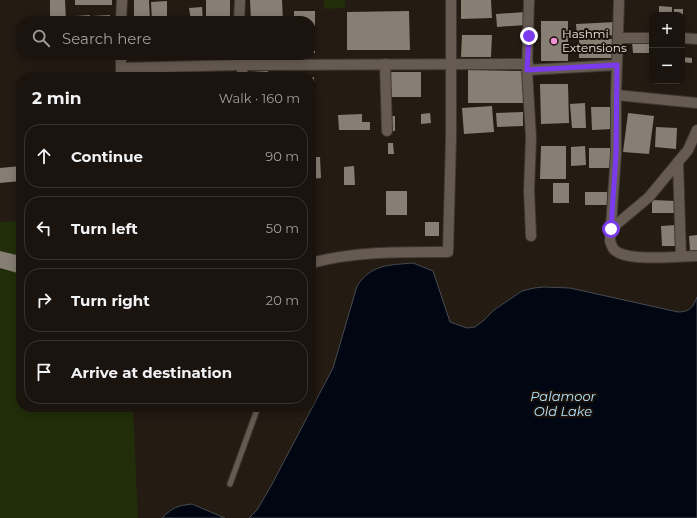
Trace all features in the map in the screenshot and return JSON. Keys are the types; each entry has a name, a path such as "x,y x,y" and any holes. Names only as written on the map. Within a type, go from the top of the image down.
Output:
{"street":[{"path":"122,0 122,16"},
{"path":"239,16 240,0"},
{"path":"316,261 341,256 395,252 448,252 451,138 451,0"},
{"path":"529,0 528,67 531,138 529,190 531,236"},
{"path":"618,0 616,154 610,241 612,247 620,254 640,257 697,256"},
{"path":"618,38 649,38"},
{"path":"685,38 697,39"},
{"path":"121,60 121,72 240,60 528,67 617,65"},
{"path":"240,60 242,72"},
{"path":"385,64 387,131"},
{"path":"616,95 697,103"},
{"path":"611,229 649,198 688,150 697,130"},
{"path":"678,162 681,256"}],"lane":[{"path":"230,484 256,412"}],"green space":[{"path":"324,0 345,0 345,8 324,9"},
{"path":"16,221 16,412 133,412 138,518 0,518 0,222"}],"water":[{"name":"Palamoor Old Lake","path":"413,263 433,271 450,322 467,328 475,327 494,310 522,291 534,288 570,288 678,312 690,309 697,297 697,518 249,518 257,510 271,486 310,412 316,412 316,400 333,368 357,286 368,273 389,265"},
{"path":"192,504 225,518 162,518 169,511 183,505"}],"building":[{"path":"50,0 65,0 66,16 50,16"},
{"path":"75,0 112,0 112,5 75,5"},
{"path":"134,0 149,0 150,16 134,16"},
{"path":"206,0 230,0 230,16 206,16"},
{"path":"250,0 282,0 283,16 251,16"},
{"path":"461,0 491,0 492,18 461,19"},
{"path":"167,1 167,16 152,16 151,2"},
{"path":"659,6 672,7 672,12 659,12"},
{"path":"202,7 203,16 190,16 189,8"},
{"path":"674,9 683,9 683,12 674,12"},
{"path":"294,11 315,11 315,16 294,16"},
{"path":"409,11 410,50 347,50 347,12"},
{"path":"525,12 526,25 497,27 496,14"},
{"name":"Hashmi Extensions","path":"541,21 568,21 568,61 541,61"},
{"path":"616,22 617,35 577,37 576,24"},
{"path":"462,35 492,35 491,57 461,57"},
{"path":"579,39 614,39 614,58 579,58"},
{"path":"649,40 649,53 633,53 632,41"},
{"path":"685,57 692,58 692,63 685,62"},
{"path":"468,70 526,71 526,103 468,103"},
{"path":"391,72 421,72 421,97 391,97"},
{"path":"540,84 568,84 569,123 541,124"},
{"path":"585,103 586,128 572,128 570,104"},
{"path":"492,106 494,132 464,134 462,108"},
{"path":"591,107 612,107 613,129 592,130"},
{"path":"523,112 523,126 497,127 496,113"},
{"path":"430,113 431,123 421,124 421,114"},
{"path":"628,113 654,116 649,154 623,152"},
{"path":"362,114 362,122 370,122 370,130 339,130 338,115"},
{"path":"387,116 395,116 395,131 387,131"},
{"path":"656,127 677,128 676,149 655,147"},
{"path":"388,143 393,143 394,154 388,154"},
{"path":"541,146 566,146 566,179 540,179"},
{"path":"585,146 586,165 571,166 571,147"},
{"path":"589,148 610,148 610,168 589,168"},
{"path":"316,157 320,157 321,178 316,178"},
{"path":"16,166 16,181 0,183 0,168"},
{"path":"354,166 355,185 344,185 344,167"},
{"path":"553,183 569,183 569,203 553,203"},
{"path":"386,191 407,191 407,215 386,215"},
{"path":"585,192 607,192 607,205 585,205"},
{"path":"652,200 676,201 676,213 652,213"},
{"path":"425,222 439,222 439,236 425,236"},
{"path":"676,225 677,246 662,246 661,226"},
{"path":"697,235 697,250 690,251 689,236"},
{"path":"0,251 16,255 16,273 0,268"}],"place":[{"name":"Hashmi Extensions","path":"554,41"}],"route":[{"path":"529,36 527,70 617,65 616,154 611,229"}]}
